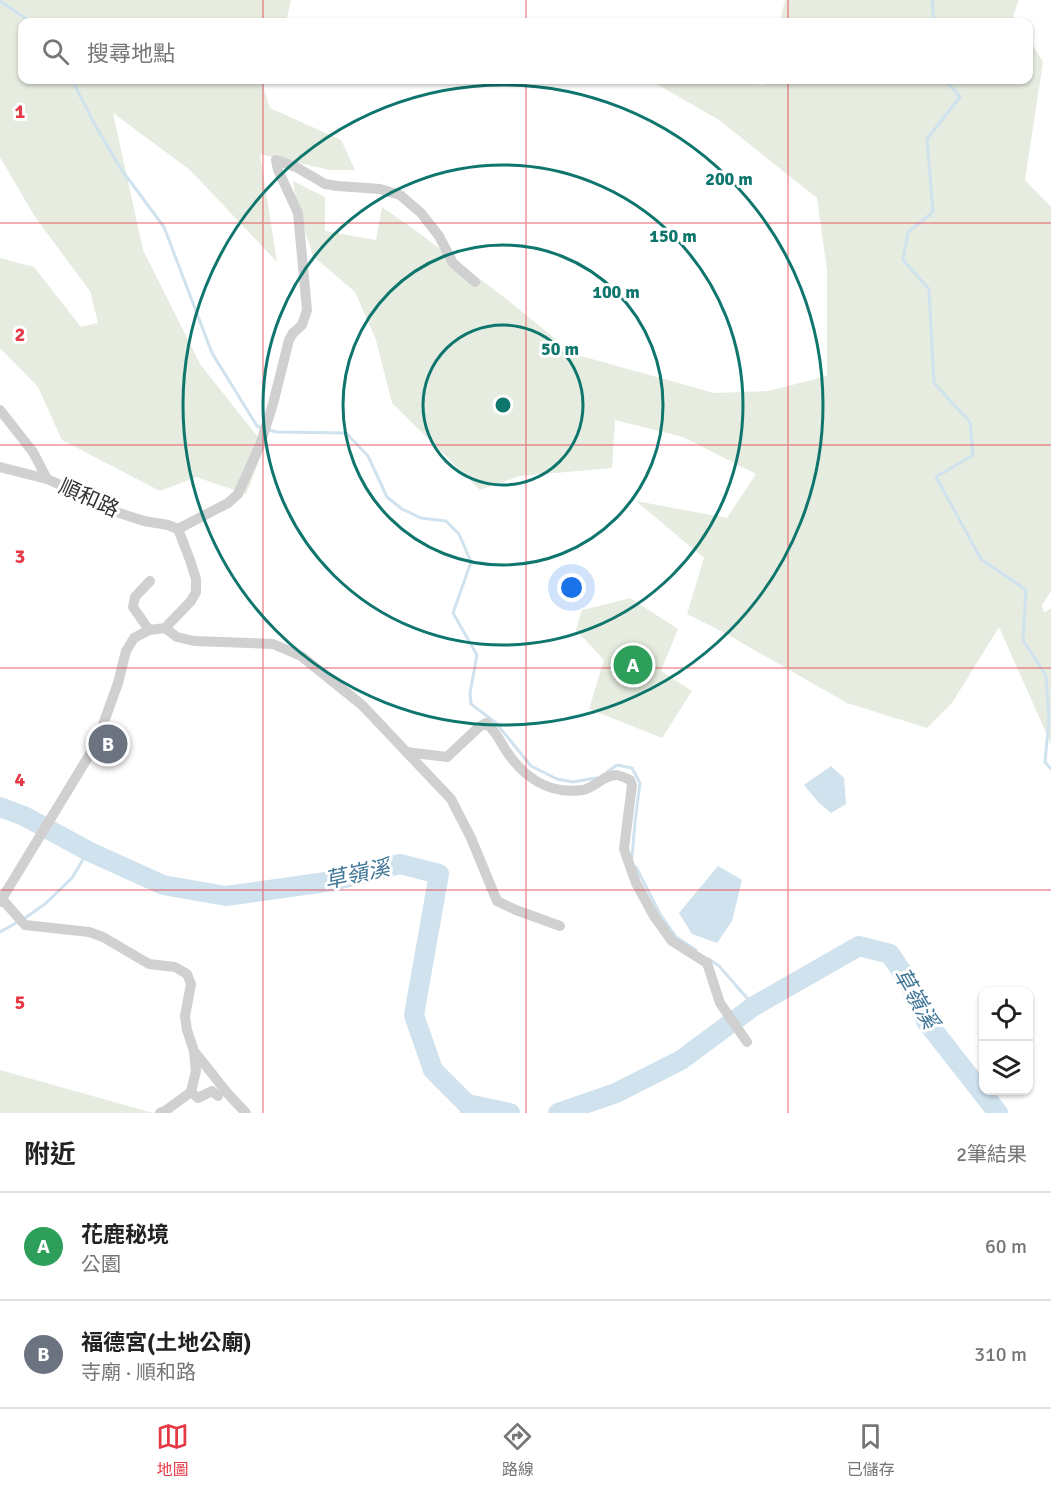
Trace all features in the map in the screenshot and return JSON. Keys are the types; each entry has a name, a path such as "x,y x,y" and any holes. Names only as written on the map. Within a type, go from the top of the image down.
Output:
{"street":[{"path":"160,1113 191,1092 196,1071 194,1051 185,1016 191,984 187,974 175,967 149,964 103,937 89,932 25,925 1,900 96,744 118,683 126,651 134,638 148,630 165,628 177,618 196,592 196,579 178,529 228,503 238,494 260,445 289,340 302,325 307,310 298,213 278,170 276,160 296,167 325,184 380,189 400,195 421,213 439,237 453,262 475,282"},
{"name":"順和路","path":"0,410 33,452 47,479 110,510 178,529"},
{"path":"0,467 47,479"},
{"path":"148,630 133,607 135,597 150,581"},
{"path":"165,628 177,637 194,641 273,644 301,656 362,705 451,799 471,838 497,901 560,926"},
{"path":"406,752 447,757 486,723 494,729 507,751 527,775 550,788 574,791 590,789 605,778 615,775 630,780 632,785 624,849 636,883 672,941 707,963 720,1003 747,1042"},
{"path":"194,1051 246,1113"},
{"path":"191,1092 198,1098 212,1090 218,1096"}],"shaded area":[{"path":"0,0 291,0 287,18 18,18 18,84 262,84 270,108 341,140 355,170 330,170 260,154 277,262 190,170 113,113 143,250 200,364 265,446 246,494 196,477 160,491 62,440 38,387 0,348 0,258 34,267 81,327 98,323 90,291 35,217 0,157"},
{"path":"785,0 1019,0 1013,16 1015,18 781,18"},
{"path":"1033,46 1043,62 1025,180 1051,207 1051,591 1042,605 1044,613 1051,608 1051,744 999,627 952,703 927,728 847,703 687,614 704,558 636,501 727,518 756,474 683,437 615,420 612,468 520,476 480,490 392,403 376,340 355,292 313,256 297,205 293,181 325,197 325,231 376,240 382,207 505,298 574,354 714,393 768,391 827,376 827,270 817,198 719,120 657,84 1033,84"},
{"path":"630,598 678,629 661,671 692,691 662,738 589,709 604,660 576,630 582,610"},
{"path":"0,1070 153,1113 0,1113"}],"water":[{"path":"831,766 844,778 846,804 831,813 804,785"},
{"path":"718,866 742,880 732,921 717,943 692,934 679,913"}],"waterway":[{"path":"934,0 932,1 934,18"},
{"path":"0,1 25,18"},
{"path":"74,84 121,169 164,227 212,353 257,426 262,428"},
{"path":"949,84 960,97 927,139 933,212 908,232 903,260 929,289 934,383 970,422 973,455 936,477 981,559 1026,590 1023,640 1046,676 1049,719 1045,762 1051,769"},
{"path":"268,430 346,433 368,456 387,497 402,509 421,518 446,521 459,534 471,562 453,613 477,655 470,693 471,704 496,723 531,766 557,779 573,782 596,778"},
{"path":"607,772 617,765 632,768 640,783 632,858"},
{"name":"草嶺溪","path":"0,807 24,816 88,851 163,885 226,896 333,881 400,864 439,874 414,1015 433,1070 467,1104 510,1113"},
{"path":"25,918 45,904 72,878 88,851"},
{"path":"636,867 660,914 676,937 696,950"},
{"path":"0,932 16,923"},
{"name":"草嶺溪","path":"558,1113 616,1093 681,1060 754,1006 859,946 890,954 910,984 926,1021 998,1113"},
{"path":"709,959 719,966 754,1006"},
{"path":"461,1113 467,1104"}],"place":[{"name":"花鹿秘境","path":"633,665"},
{"name":"福德宮(土地公廟)","path":"108,744"}]}
